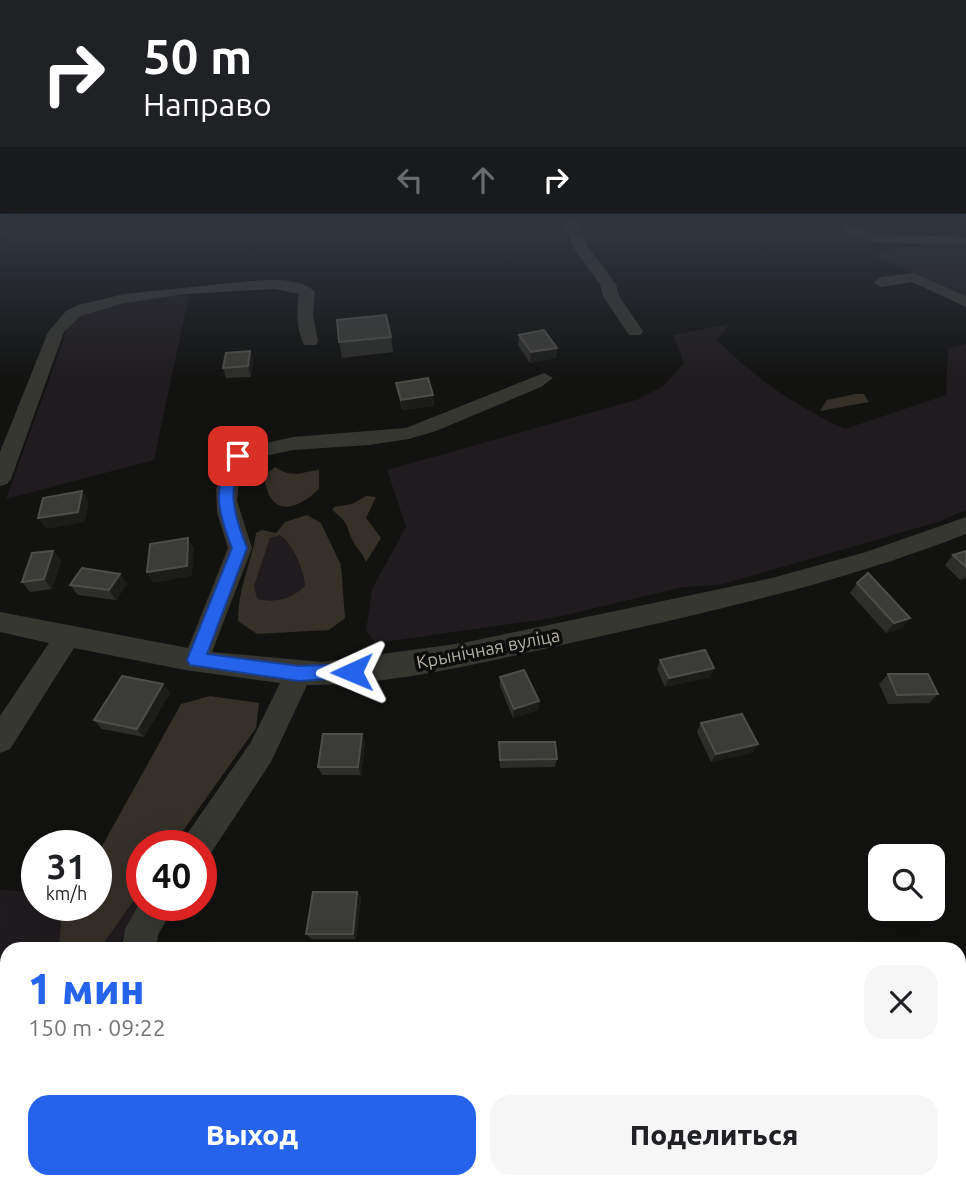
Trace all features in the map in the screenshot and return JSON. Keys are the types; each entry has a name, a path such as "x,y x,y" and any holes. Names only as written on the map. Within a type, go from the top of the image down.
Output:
{"street":[{"path":"598,271 608,284 611,296 635,331"},
{"path":"881,282 914,277 966,302"},
{"path":"0,480 56,332 71,314 85,307 131,297 241,287 295,286 307,292 305,316 310,341"},
{"path":"196,660 240,548 230,524 225,494 229,469 238,456 277,445 390,437 448,421 523,390 544,378"},
{"name":"Крынічная вуліца","path":"0,622 196,660 299,673 352,672 517,645 690,607 822,574 926,542 966,525"},
{"path":"0,740 68,636"},
{"path":"208,830 261,752 299,673"},
{"path":"140,942 142,929 147,921"}],"shaded area":[{"path":"911,271 966,271 966,296"},
{"path":"189,295 154,460 6,499 69,324 87,310 115,301"},
{"path":"729,324 717,340 732,354 792,401 845,429 946,395 948,348 966,344 966,510 938,522 720,585 684,587 553,618 376,643 366,631 372,589 406,527 387,470 639,399 663,386 684,363 673,335"},
{"path":"864,394 869,402 820,411 827,400"},
{"path":"275,467 292,474 319,470 319,489 301,503 292,506 277,504 271,498 264,476"},
{"path":"366,496 376,497 366,518 381,538 366,562 345,522 332,510"},
{"path":"307,515 321,523 341,565 345,618 329,630 257,634 238,621 240,598 256,533 262,530 276,533 285,522","holes":["280,535 297,558 305,586 283,599 257,599 254,586 270,538"]},
{"path":"280,534 297,557 305,586 282,599 256,599 254,586 270,538"},
{"path":"210,696 259,703 256,728 184,830 126,830 126,911 104,942 59,942 62,921 112,921 111,830 181,704"},
{"path":"126,882 126,921 134,921 120,942 0,942 0,890 21,891 21,921 112,921 112,893"}],"building":[{"path":"386,315 391,337 339,342 337,320"},
{"path":"544,330 557,348 531,352 519,335"},
{"path":"250,351 248,366 223,368 226,353"},
{"path":"428,378 433,395 401,400 396,383"},
{"path":"82,491 78,512 38,518 43,498"},
{"path":"188,538 187,566 147,572 150,544"},
{"path":"53,551 44,579 22,582 32,553"},
{"path":"966,551 966,567 953,555"},
{"path":"82,568 120,574 109,590 70,585"},
{"path":"868,573 910,618 894,623 857,583"},
{"path":"705,650 714,668 669,678 660,660"},
{"path":"524,670 539,701 514,709 500,677"},
{"path":"888,674 928,674 938,694 897,695"},
{"path":"122,676 163,684 137,729 94,720"},
{"path":"742,714 758,744 716,754 701,723"},
{"path":"323,734 362,734 358,767 318,767"},
{"path":"499,742 555,742 557,759 500,760"},
{"path":"313,892 357,892 353,934 306,934"}],"route":[{"path":"238,456 229,469 225,494 230,524 240,548 196,660 299,673 352,672"}]}
